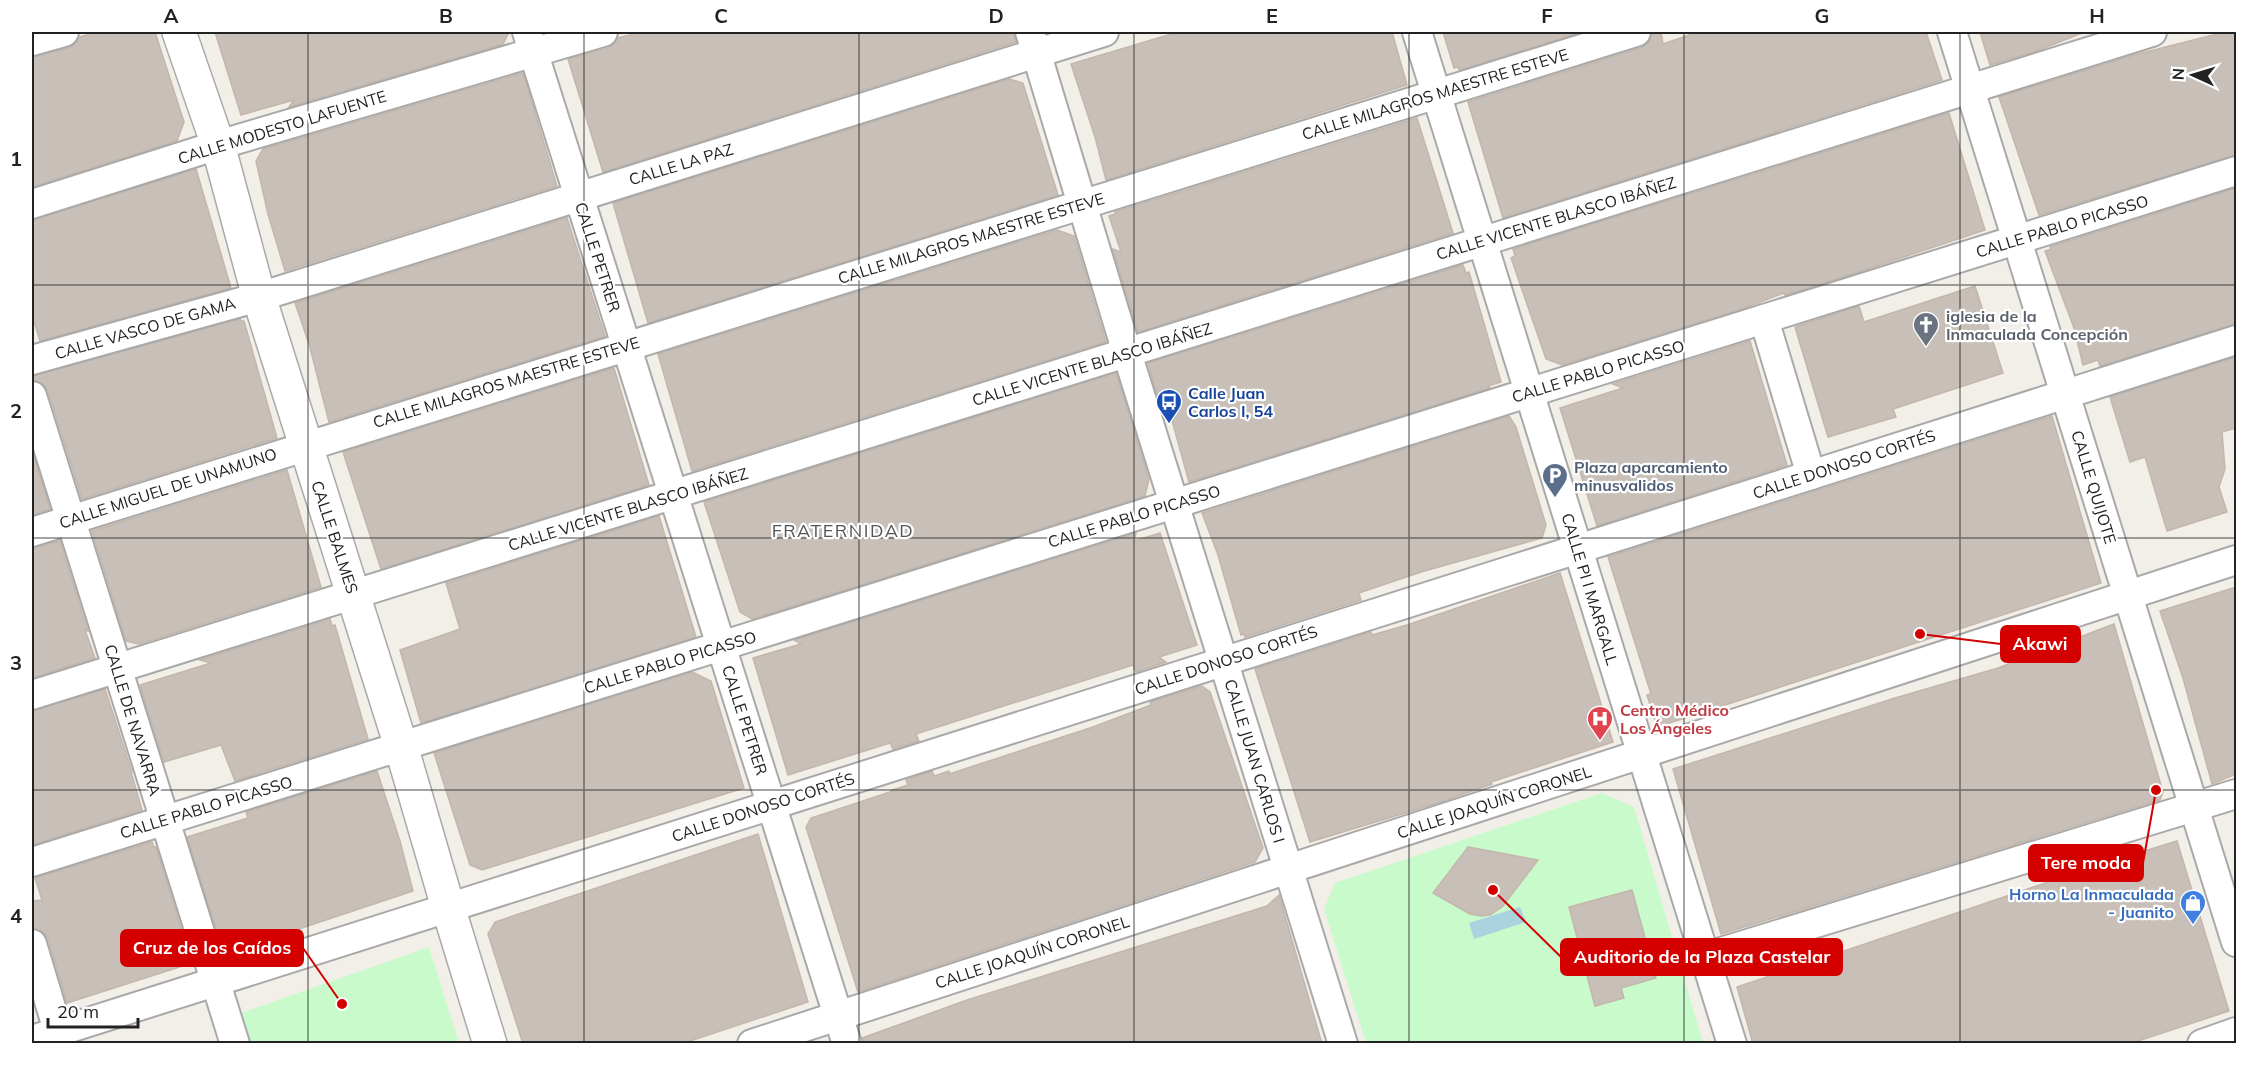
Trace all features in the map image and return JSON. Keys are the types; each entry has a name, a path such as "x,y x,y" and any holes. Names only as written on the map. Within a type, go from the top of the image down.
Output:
{"street":[{"path":"32,41 64,32"},
{"name":"CALLE BALMES","path":"179,32 218,145 259,297 354,594 490,1044"},
{"name":"CALLE MODESTO LAFUENTE","path":"32,204 530,42 603,32"},
{"name":"CALLE LA PAZ","path":"259,297 579,196 1033,42 1104,32"},
{"name":"CALLE PI I MARGALL","path":"1417,32 1732,1044"},
{"name":"CALLE MILAGROS MAESTRE ESTEVE","path":"305,445 1636,32"},
{"name":"CALLE QUIJOTE","path":"1952,32 2236,942"},
{"name":"CALLE VICENTE BLASCO IBÁÑEZ","path":"32,695 2152,32"},
{"name":"CALLE PETRER","path":"530,42 848,1044"},
{"name":"CALLE JUAN CARLOS I","path":"1033,42 1127,353 1344,1044"},
{"name":"CALLE PABLO PICASSO","path":"32,862 2236,171"},
{"name":"CALLE VASCO DE GAMA","path":"32,360 259,297"},
{"path":"1764,319 1811,475"},
{"name":"CALLE DONOSO CORTÉS","path":"32,1040 60,1037 215,981 2236,340"},
{"name":"CALLE DE NAVARRA","path":"32,396 235,1044"},
{"name":"CALLE MIGUEL DE UNAMUNO","path":"32,532 305,445"},
{"name":"CALLE JOAQUÍN CORONEL","path":"752,1044 2236,561"},
{"path":"1705,957 2236,794"},
{"path":"32,944 60,1037"},
{"path":"2202,1044 2236,1032"}],"green space":[{"path":"1602,793 1634,807 1703,1043 1366,1043 1324,909 1335,883"},
{"path":"429,947 459,1043 247,1043 238,1014"}],"water":[{"path":"1520,907 1526,922 1474,939 1469,923"}],"building":[{"path":"96,32 155,32 184,122 177,141 32,187 32,57 68,48 80,37"},
{"path":"215,32 509,32 503,44 289,107 294,100 241,115"},
{"path":"641,32 1014,32 1016,42 603,172 568,59 608,48 618,38"},
{"path":"1178,32 1392,32 1407,85 1106,180 1095,137 1071,64"},
{"path":"1443,32 1582,32 1459,70 1458,67 1454,68"},
{"path":"1652,32 1661,32 1663,44 1698,32 1926,32 1942,80 1503,218 1468,102 1641,48 1648,43"},
{"path":"1980,32 2082,33 2037,51 1990,65"},
{"path":"2225,32 2236,32 2236,155 2039,215 1999,97 2134,55"},
{"path":"523,73 557,186 285,271 268,214 256,161 263,149"},
{"path":"1009,79 1023,83 1058,195 648,323 613,203"},
{"path":"1949,113 1985,230 1850,275 1785,295 1784,293 1742,309 1562,365 1546,359 1511,258 1515,256 1513,249"},
{"path":"1417,118 1453,233 1138,332 1113,249 1121,252 1109,216 1115,212"},
{"path":"196,169 231,288 40,341 32,315 32,220"},
{"path":"2236,188 2236,324 2100,366 2098,360 2083,365 2074,328 2045,251 2051,249 2050,247"},
{"path":"567,218 605,336 329,422 309,344 295,303"},
{"path":"1057,230 1074,236 1106,342 692,471 658,354"},
{"path":"1463,265 1466,273 1469,272 1501,382 1488,386 1490,388 1189,482 1168,406 1164,418 1148,363"},
{"name":"iglesia de la Inmaculada Concepción","path":"1975,286 2003,373 1893,409 1896,417 1828,437 1795,327 1859,306 1864,322"},
{"path":"240,319 244,321 277,438 82,499 48,391 43,384 32,380 32,376"},
{"path":"1750,341 1787,465 1597,526 1560,408 1623,388 1613,384"},
{"path":"2236,357 2236,428 2222,432 2225,469 2219,487 2227,512 2167,531 2145,457 2130,462 2110,397"},
{"path":"614,368 649,485 381,569 343,452"},
{"path":"1116,373 1149,479 1145,496 752,619 740,612 704,502"},
{"path":"1509,416 1516,427 1546,525 1542,538 1421,572 1359,593 1361,600 1245,637 1244,634 1241,635 1218,555 1202,513"},
{"path":"2052,416 2101,583 1657,727 1647,695 1651,694 1608,557"},
{"path":"32,450 50,509 32,515"},
{"path":"287,470 321,587 139,644 126,641 92,531"},
{"path":"659,516 696,637 421,723 400,650 460,629 446,583"},
{"path":"1136,533 1134,541 1160,533 1197,645 1159,657 1166,662 1136,672 1133,665 916,734 919,741 893,749 890,743 788,775 753,658 801,644 794,640"},
{"path":"60,541 95,658 32,678 32,548"},
{"path":"1560,573 1613,742 1491,782 1492,784 1441,802 1310,842 1255,669 1371,632 1372,635 1407,625"},
{"path":"2236,587 2236,774 2212,784 2183,678 2160,611"},
{"path":"330,619 332,626 335,625 368,739 235,781 221,745 164,762 140,685 211,663 200,660"},
{"path":"2114,624 2163,792 2160,800 1721,934 1673,769 1895,698 1998,668"},
{"path":"692,672 711,681 744,788 482,870 470,865 434,753"},
{"path":"1202,686 1210,692 1263,848 1255,862 858,992 806,827 811,818 893,791 908,785 906,780 932,771 934,776 949,771 949,774 1093,727 1151,705 1150,702"},
{"path":"105,689 142,810 32,845 32,711"},
{"path":"377,771 400,841 413,891 224,954 187,837 248,818 246,812"},
{"path":"758,834 808,1002 681,1044 523,1044 488,934 495,922"},
{"path":"2177,841 2229,1011 2129,1044 1753,1044 1737,987"},
{"path":"152,842 156,847 192,963 67,1003 48,939 43,932 32,928 32,901 42,900 35,878"},
{"path":"1468,847 1538,860 1502,907 1490,915 1470,914 1433,893"},
{"path":"1632,890 1656,978 1621,988 1624,998 1595,1006 1569,907"},
{"path":"1279,895 1322,1044 863,1044 862,1038 967,1000 1267,906"}],"place":[{"name":"iglesia de la Inmaculada Concepción","path":"1926,348"},
{"name":"Calle Juan Carlos I, 54","path":"1169,425"},
{"name":"Plaza aparcamiento minusvalidos","path":"1555,499"},
{"name":"Akawi","path":"1920,634"},
{"name":"Centro Médico Los Ángeles","path":"1600,742"},
{"name":"Tere moda","path":"2156,790"},
{"name":"Auditorio de la Plaza Castelar","path":"1493,890"},
{"name":"Horno La Inmaculada - Juanito","path":"2193,926"},
{"name":"Cruz de los Caídos","path":"342,1004"}],"district":[{"name":"FRATERNIDAD","path":"843,530"}]}
